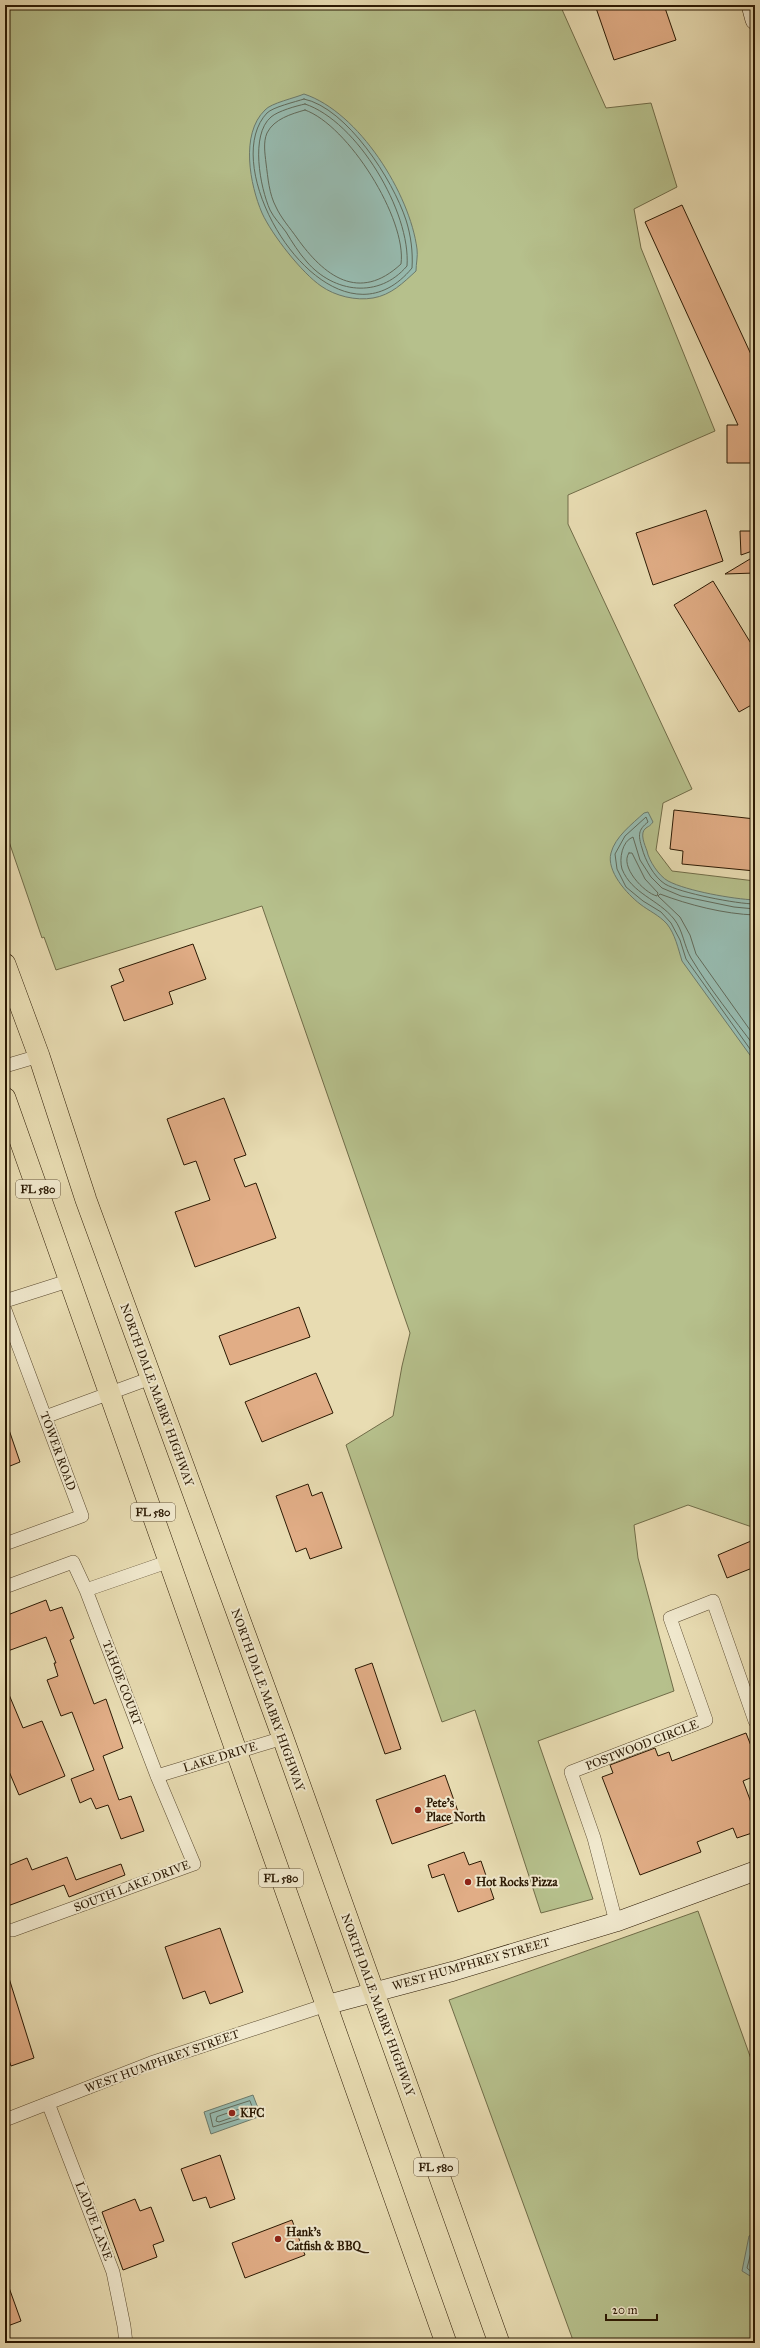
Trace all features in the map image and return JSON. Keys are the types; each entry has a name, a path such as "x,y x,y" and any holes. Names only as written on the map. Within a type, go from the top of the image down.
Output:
{"main road":[{"name":"FL 580","path":"5,964 15,995 39,1056"},
{"name":"NORTH DALE MABRY HIGHWAY","path":"39,1056 86,1200 283,1738 499,2343"},
{"name":"FL 580","path":"5,1098 71,1280 236,1752 446,2343"}],"street":[{"path":"751,5 755,20"},
{"path":"5,1066 39,1056"},
{"path":"5,1301 71,1280"},
{"name":"TOWER ROAD","path":"5,1310 82,1516 5,1544"},
{"path":"45,1417 151,1378"},
{"path":"86,1590 170,1561"},
{"name":"TAHOE COURT","path":"5,1587 74,1562 157,1776"},
{"name":"POSTWOOD CIRCLE","path":"616,1922 594,1838 571,1772 706,1720 670,1618 713,1601 755,1721"},
{"name":"LAKE DRIVE","path":"157,1776 283,1738"},
{"name":"SOUTH LAKE DRIVE","path":"5,1930 13,1930 194,1864 157,1776"},
{"name":"WEST HUMPHREY STREET","path":"5,2120 152,2063 326,2004 454,1971 616,1922 755,1871"},
{"name":"LADUE LANE","path":"48,2103 113,2272 126,2343"}],"green space":[{"path":"5,5 560,5 606,108 651,103 677,187 634,209 641,248 715,431 568,495 568,524 692,789 663,803 656,850 672,871 755,881 755,1528 688,1505 634,1525 638,1558 674,1691 538,1741 593,1899 541,1913 475,1710 442,1722 346,1445 393,1416 402,1366 410,1333 262,906 56,970 44,937 42,938 5,830"},
{"path":"698,1911 755,2070 755,2343 574,2343 449,2000"}],"water":[{"path":"304,94 324,104 344,118 362,136 393,181 404,204 412,227 417,249 416,271 396,288 385,294 373,298 360,299 346,297 327,290 313,280 288,253 262,213 251,174 250,146 252,132 257,120 268,107"},
{"path":"648,812 653,822 644,830 643,839 652,864 665,879 676,885 698,891 755,900 755,1062 682,961 678,946 670,928 661,918 635,900 619,882 612,867 610,860 611,853 616,842 624,831 644,813"},
{"path":"253,2095 261,2116 211,2134 204,2112"},
{"path":"755,2233 755,2279 742,2271 749,2236"}],"building":[{"path":"595,5 664,5 676,40 614,60"},
{"path":"682,205 755,363 755,463 727,463 727,425 738,425 645,222"},
{"path":"706,510 723,561 653,585 636,533"},
{"path":"740,531 755,531 755,550 741,555"},
{"path":"755,556 755,573 725,574"},
{"path":"713,581 755,650 755,703 739,712 674,605"},
{"path":"674,810 755,819 755,871 682,864 683,851 670,849"},
{"path":"193,944 206,979 169,992 173,1004 124,1021 111,986 124,981 119,969"},
{"path":"224,1098 246,1155 234,1159 245,1187 256,1183 276,1238 195,1267 175,1212 210,1200 196,1161 184,1165 167,1119"},
{"path":"299,1307 310,1337 230,1365 219,1336"},
{"path":"316,1373 333,1413 262,1442 245,1402"},
{"path":"7,1424 20,1462 5,1468 5,1425"},
{"path":"308,1484 312,1496 322,1492 342,1548 310,1559 306,1548 296,1552 276,1496"},
{"path":"751,1541 755,1552 755,1567 727,1578 718,1555"},
{"path":"46,1600 50,1611 62,1607 74,1638 70,1640 94,1704 106,1699 123,1748 103,1756 119,1800 131,1796 144,1831 121,1839 108,1805 96,1809 91,1798 80,1803 71,1779 94,1770 72,1712 61,1716 47,1680 58,1676 54,1663 56,1663 46,1637 5,1652 5,1616"},
{"path":"372,1663 401,1749 385,1754 355,1669"},
{"path":"5,1685 23,1728 42,1721 65,1776 19,1795 5,1762"},
{"path":"746,1733 755,1756 755,1776 743,1781 755,1813 755,1832 737,1838 733,1828 697,1842 701,1852 640,1875 602,1777 613,1773 610,1765 655,1748 658,1756 669,1752 672,1761"},
{"name":"Pete's Place North","path":"445,1775 461,1820 392,1844 376,1800"},
{"name":"Hot Rocks Pizza","path":"464,1852 469,1865 481,1861 494,1899 458,1912 444,1874 432,1878 428,1865"},
{"path":"67,1857 76,1880 121,1864 125,1875 69,1897 64,1885 5,1907 5,1867 27,1858 32,1870"},
{"path":"220,1928 243,1992 210,2004 205,1991 183,1999 165,1947"},
{"path":"8,1975 34,2058 11,2066 5,2048 5,1976"},
{"path":"220,2155 235,2199 210,2208 206,2197 193,2201 181,2169"},
{"path":"135,2199 140,2211 151,2207 164,2241 153,2245 157,2257 123,2270 102,2212"},
{"path":"292,2220 305,2255 245,2278 232,2243"},
{"path":"7,2282 21,2321 5,2327 5,2283"}],"place":[{"name":"Pete's Place North","path":"418,1810"},
{"name":"Hot Rocks Pizza","path":"468,1882"},
{"name":"KFC","path":"232,2113"},
{"name":"Hank's Catfish & BBQ","path":"278,2239"}]}
